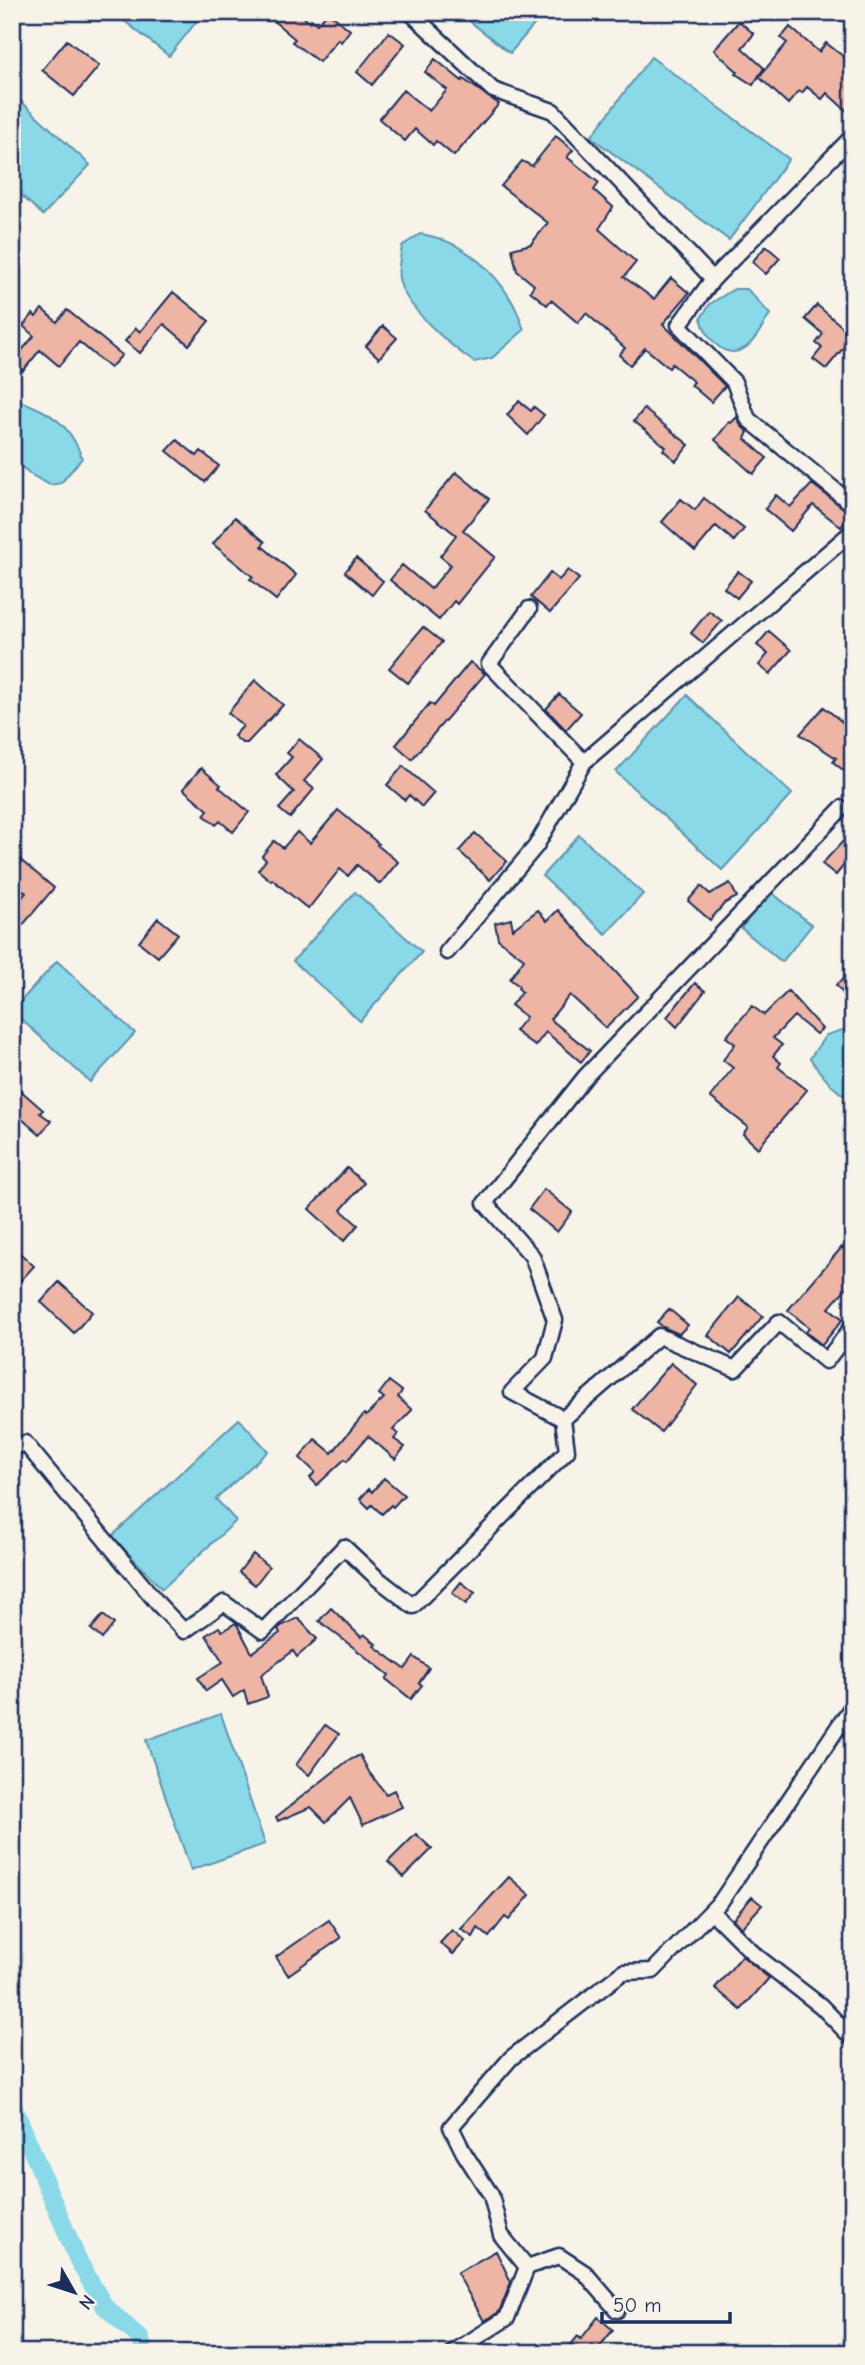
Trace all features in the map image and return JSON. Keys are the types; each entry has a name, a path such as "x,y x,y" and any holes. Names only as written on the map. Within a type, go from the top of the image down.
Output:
{"street":[{"path":"410,12 493,90 553,111 713,279"},
{"path":"853,136 713,279 679,325 734,382 748,418 853,505"},
{"path":"447,952 536,846 584,762 853,531"},
{"path":"529,609 489,664 584,762"},
{"path":"563,1419 512,1392 545,1358 555,1320 532,1256 485,1203 585,1077 842,807"},
{"path":"563,1419 659,1336 735,1369 779,1322 826,1361 853,1326"},
{"path":"12,1448 25,1443 159,1605 184,1630 224,1603 263,1630 344,1547 377,1578 413,1606 567,1451 563,1419"},
{"path":"527,2267 501,2235 491,2195 464,2153 451,2126 512,2058 623,1972 653,1971 711,1911 759,1847 853,1705"},
{"path":"711,1911 755,1955 821,2006 853,2039"},
{"path":"452,2353 507,2318 527,2267 559,2256 585,2273 617,2310"}],"water":[{"path":"113,12 204,12 169,56"},
{"path":"458,12 545,12 510,53"},
{"path":"651,57 789,159 729,240 591,137"},
{"path":"12,93 90,165 43,215 12,187"},
{"path":"420,234 455,245 471,255 498,281 509,296 524,330 492,358 474,362 453,346 418,312 402,289 399,266 402,246"},
{"path":"734,289 747,289 770,314 750,344 734,352 721,348 710,338 701,318 710,304"},
{"path":"17,400 49,414 65,428 77,446 82,458 61,483 50,485 33,476 12,459 12,404"},
{"path":"687,695 792,794 722,870 616,772"},
{"path":"579,835 643,894 606,934 542,876"},
{"path":"355,892 422,952 360,1021 293,961"},
{"path":"771,892 812,925 782,962 741,928"},
{"path":"57,961 135,1033 90,1082 12,1011"},
{"path":"846,1029 853,1033 853,1101 829,1082 810,1058 826,1035"},
{"path":"239,1419 268,1451 216,1499 236,1521 162,1589 112,1536"},
{"path":"221,1714 265,1844 191,1870 146,1740"}],"building":[{"path":"263,12 298,12 309,22 311,19 317,24 328,12 350,30 341,42 338,39 319,62 292,42 295,39"},
{"path":"739,21 754,34 742,48 764,68 753,85 736,74 738,72 714,50"},
{"path":"790,27 819,52 826,43 853,64 853,117 827,93 822,99 807,87 802,93 799,91 788,104 759,77 787,43 781,38"},
{"path":"389,32 405,44 372,85 357,72"},
{"path":"67,40 99,66 74,96 42,70"},
{"path":"435,59 462,81 463,79 499,104 454,156 436,141 433,145 415,129 405,141 379,119 403,90 429,111 447,90 425,72"},
{"path":"556,136 573,150 567,157 599,183 594,190 613,207 599,229 636,262 624,277 654,299 671,278 689,293 663,324 725,386 711,402 691,385 694,382 672,364 669,368 645,348 630,365 619,355 625,348 586,313 578,323 551,300 547,305 530,291 534,285 517,271 512,249 531,244 548,223 501,186 522,161 532,166"},
{"path":"766,246 780,258 766,274 752,262"},
{"path":"173,292 209,321 189,345 164,324 140,353 125,341 136,328 140,332"},
{"path":"817,305 853,336 826,369 813,359 822,348 816,343 823,334 805,319"},
{"path":"42,309 57,322 67,310 122,355 110,368 79,342 59,366 40,350 23,371 12,362 34,336 23,326 33,314 36,317"},
{"path":"383,326 397,338 379,358 366,346"},
{"path":"519,401 531,411 534,407 544,415 528,435 507,415"},
{"path":"644,409 689,445 676,461 663,450 666,447 634,421"},
{"path":"737,417 748,432 745,439 767,458 753,474 715,440 729,422"},
{"path":"177,440 197,456 201,451 219,466 205,482 167,451"},
{"path":"456,472 489,499 463,530 495,557 457,604 454,601 439,620 390,580 402,565 431,589 451,565 440,556 456,535 425,510"},
{"path":"812,484 851,514 841,527 813,505 791,531 765,509 776,495 790,507"},
{"path":"704,498 744,529 734,541 716,526 695,551 662,522 681,499 695,510"},
{"path":"235,517 265,542 262,546 296,575 276,600 213,544"},
{"path":"356,558 383,581 372,595 345,572"},
{"path":"568,570 579,579 550,613 531,597 550,573 559,580"},
{"path":"738,571 751,581 737,598 724,588"},
{"path":"709,611 722,621 703,643 691,633"},
{"path":"423,627 442,642 408,683 389,668"},
{"path":"769,631 791,650 770,674 759,665 768,654 757,645"},
{"path":"470,662 485,674 412,759 396,745 430,703 434,706"},
{"path":"255,680 283,705 247,743 242,743 234,736 243,726 228,713"},
{"path":"559,694 581,713 566,730 546,709"},
{"path":"824,707 853,731 853,778 833,762 836,758 800,734"},
{"path":"299,739 323,759 304,781 314,789 290,818 279,809 294,792 276,775 292,757 287,753"},
{"path":"403,766 434,793 422,807 409,795 405,800 387,785"},
{"path":"201,768 249,812 233,832 220,821 216,825 204,815 208,810 183,789"},
{"path":"338,810 398,862 380,884 357,865 348,876 340,869 308,909 258,870 266,860 262,856 274,841 283,848 297,832 310,843"},
{"path":"475,833 507,861 490,880 459,851"},
{"path":"844,840 853,847 853,854 836,875 822,864"},
{"path":"12,853 54,888 12,938 12,909 26,893 12,882"},
{"path":"730,883 737,897 725,903 710,920 688,901 701,886 710,894"},
{"path":"538,910 547,921 558,910 638,996 606,1028 570,995 550,1019 590,1051 581,1062 546,1032 535,1046 515,1031 526,1017 511,1005 522,992 510,979 524,959 498,939 495,923 511,919 513,929"},
{"path":"158,918 178,934 158,957 139,942"},
{"path":"853,971 853,1005 836,985"},
{"path":"695,983 705,991 677,1027 667,1017"},
{"path":"788,991 822,1029 816,1034 794,1016 773,1038 782,1045 773,1056 781,1063 778,1067 807,1090 758,1148 743,1134 748,1127 710,1097 733,1068 723,1060 735,1044 726,1037 752,1006 764,1015"},
{"path":"12,1083 43,1110 40,1113 51,1121 40,1135 12,1110"},
{"path":"347,1168 364,1183 341,1210 358,1225 344,1241 309,1209"},
{"path":"544,1189 572,1212 557,1232 529,1209"},
{"path":"12,1246 34,1266 12,1290"},
{"path":"842,1247 853,1256 853,1280 829,1308 843,1319 822,1345 806,1332 809,1328 788,1310"},
{"path":"59,1282 92,1312 74,1333 41,1302"},
{"path":"739,1297 763,1316 731,1354 708,1335"},
{"path":"669,1309 688,1325 679,1334 657,1322"},
{"path":"671,1363 697,1385 661,1432 632,1409"},
{"path":"389,1381 402,1391 398,1397 412,1410 393,1430 398,1434 394,1439 405,1447 395,1459 368,1436 347,1461 345,1459 317,1485 310,1478 315,1472 300,1458 315,1439 332,1453 364,1414 366,1416 384,1398 379,1394"},
{"path":"384,1478 404,1495 382,1514 372,1505 369,1508 360,1499 369,1489 372,1492"},
{"path":"253,1554 269,1567 255,1585 239,1572"},
{"path":"461,1582 475,1593 466,1604 452,1593"},
{"path":"331,1608 361,1637 364,1634 376,1644 374,1646 405,1669 414,1657 429,1668 419,1683 422,1685 411,1699 386,1679 389,1675 319,1621"},
{"path":"103,1615 114,1624 102,1639 91,1629"},
{"path":"298,1618 317,1639 297,1657 293,1651 261,1675 268,1697 248,1704 244,1690 233,1697 222,1680 206,1691 198,1678 223,1662 206,1635 219,1627 222,1631 236,1623 252,1653 280,1633 278,1629 281,1626"},
{"path":"325,1725 339,1734 309,1775 296,1765"},
{"path":"360,1755 386,1794 394,1790 402,1807 363,1825 350,1798 326,1822 311,1807 278,1821 276,1817 346,1762"},
{"path":"416,1834 432,1849 404,1877 388,1862"},
{"path":"509,1877 530,1895 509,1920 505,1917 489,1937 478,1928 473,1937 461,1929"},
{"path":"752,1897 762,1905 741,1928 733,1919"},
{"path":"329,1920 341,1938 288,1975 276,1957"},
{"path":"452,1930 465,1941 453,1954 440,1943"},
{"path":"742,1956 769,1978 741,2010 715,1988"},
{"path":"496,2251 511,2282 499,2312 484,2321 457,2273"},
{"path":"598,2317 613,2330 596,2351 598,2353 564,2353 578,2336 581,2339"}],"waterway":[{"path":"12,2103 78,2260 105,2307 140,2338 145,2353"}]}
